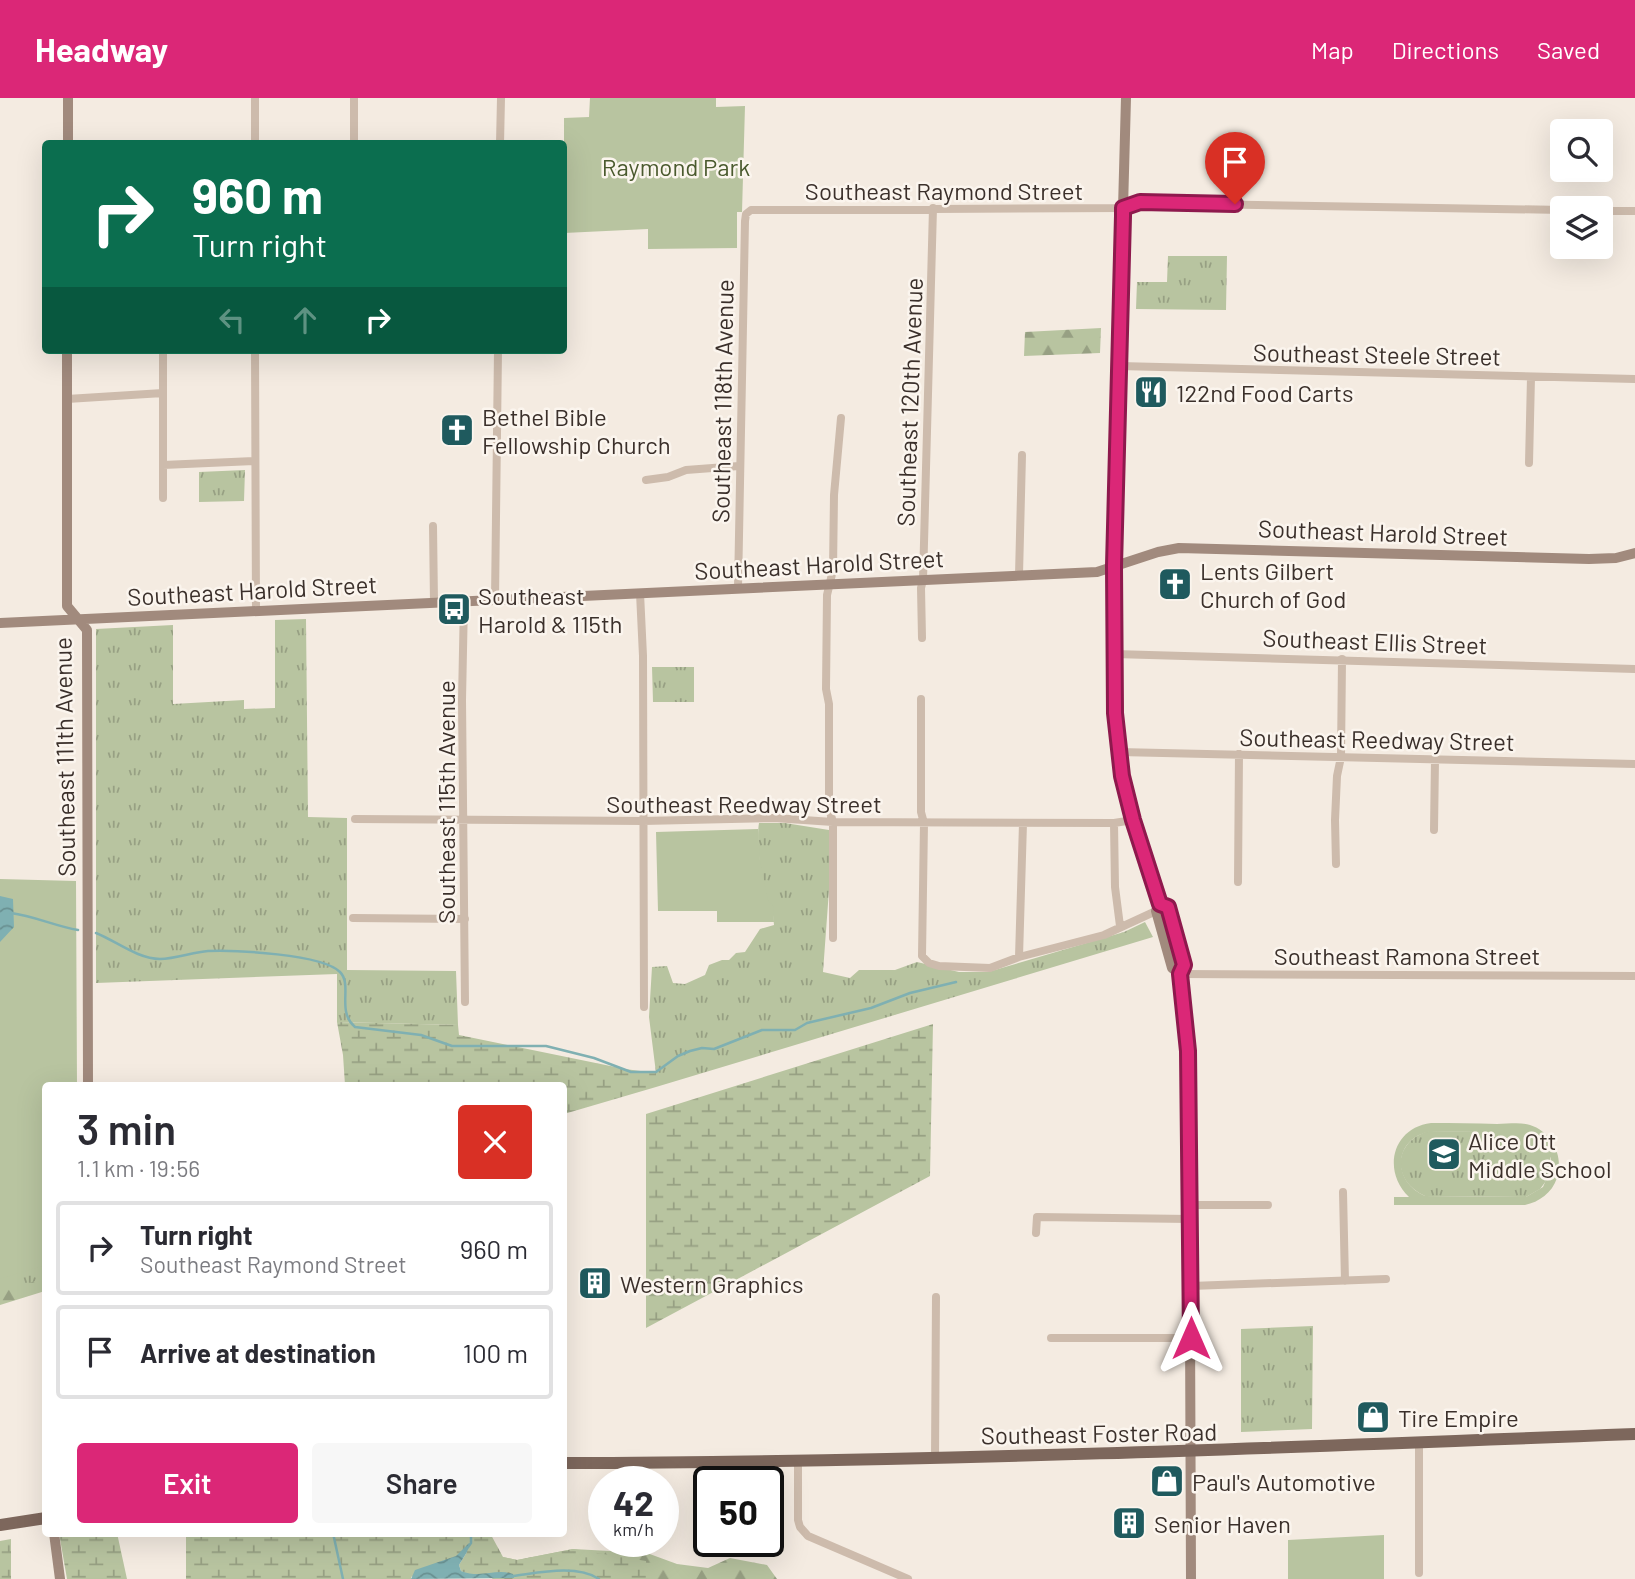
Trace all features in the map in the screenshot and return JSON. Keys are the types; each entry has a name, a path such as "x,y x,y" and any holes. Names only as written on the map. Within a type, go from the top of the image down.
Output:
{"main road":[{"name":"Southeast Foster Road","path":"567,1463 1192,1452 1635,1434"},
{"path":"0,1525 42,1519"}],"street":[{"path":"68,98 68,140"},
{"path":"255,98 255,140"},
{"path":"354,98 354,140"},
{"path":"500,140 501,98"},
{"path":"1126,98 1114,566 1115,713 1119,752 1133,820 1158,907"},
{"name":"Southeast Raymond Street","path":"746,214 751,210 1123,208 1140,202 1550,210"},
{"name":"Southeast 120th Avenue","path":"922,638 921,588 933,208"},
{"path":"1613,211 1635,211"},
{"name":"Southeast 118th Avenue","path":"738,588 746,214"},
{"name":"Southeast 111th Avenue","path":"67,354 67,606 87,630 88,1082"},
{"path":"163,354 163,498"},
{"path":"255,354 256,611"},
{"path":"495,600 498,354"},
{"name":"Southeast Steele Street","path":"1119,366 1635,379"},
{"path":"1529,463 1531,377"},
{"path":"67,399 163,393"},
{"path":"833,938 833,822 829,809 829,704 826,689 827,594 833,570 834,495 841,418"},
{"path":"1019,575 1022,455"},
{"path":"163,466 254,461"},
{"path":"646,480 668,477 686,470 739,466"},
{"path":"433,526 434,603"},
{"name":"Southeast Harold Street","path":"0,623 1097,572 1165,550 1205,547 1590,559 1616,558 1635,552"},
{"path":"640,593 645,1007"},
{"name":"Southeast 115th Avenue","path":"464,601 465,1002"},
{"name":"Southeast Ellis Street","path":"1114,654 1635,669"},
{"path":"1336,864 1342,659"},
{"path":"921,699 922,957 939,966 990,968 1019,957 1104,934 1158,907 1168,907 1184,965 1180,974 1188,1051 1191,1579"},
{"name":"Southeast Reedway Street","path":"1119,752 1635,764"},
{"path":"1238,882 1239,754"},
{"path":"1434,830 1436,760"},
{"name":"Southeast Reedway Street","path":"355,819 643,821 774,818 923,823 1114,823 1133,820"},
{"path":"1019,957 1023,822"},
{"path":"1114,823 1115,887 1120,926"},
{"path":"353,918 465,919"},
{"name":"Southeast Ramona Street","path":"1180,974 1635,976"},
{"path":"1343,1192 1345,1281"},
{"path":"1190,1205 1268,1205"},
{"path":"1036,1233 1037,1217 1190,1219"},
{"path":"1191,1286 1386,1279"},
{"path":"935,1458 936,1297"},
{"path":"1051,1338 1191,1338"},
{"path":"1419,1442 1419,1573"},
{"path":"798,1461 798,1520 802,1531 908,1579"},
{"path":"55,1537 60,1579"}],"green space":[{"name":"Raymond Park","path":"590,98 716,98 716,107 745,106 742,212 737,212 737,248 648,249 648,229 567,233 567,140 564,140 564,118 589,117"},
{"path":"1168,256 1227,256 1226,310 1136,309 1137,282 1167,282"},
{"path":"1101,328 1100,353 1024,356 1025,332"},
{"path":"245,470 244,501 199,502 199,472"},
{"path":"306,619 308,817 347,818 347,970 456,971 458,1025 337,1022 337,974 96,983 96,629 173,625 173,704 244,700 244,709 275,708 275,620"},
{"path":"652,667 694,667 694,702 653,702"},
{"path":"759,823 785,823 829,830 829,890 823,972 850,978 859,970 895,970 917,962 959,972 988,972 1124,932 1145,922 1153,937 656,1087 649,1017 652,967 667,966 673,983 685,984 705,975 709,965 729,960 736,953 745,952 760,929 774,925 761,873"},
{"path":"758,829 760,861 768,900 773,906 774,922 717,922 717,911 658,911 656,832"},
{"path":"0,879 76,881 77,1082 42,1082 42,1266 0,1279"},
{"path":"337,1022 458,1025 459,1035 656,1073 656,1087 567,1113 567,1082 345,1082"},
{"path":"933,1024 930,1176 646,1328 646,1114"},
{"path":"1431,1123 1530,1125 1544,1133 1554,1146 1559,1161 1557,1178 1544,1196 1525,1205 1394,1205 1394,1197 1409,1197 1396,1175 1395,1152 1407,1133","holes":["1433,1131 1528,1133 1546,1147 1551,1168 1543,1187 1526,1197 1425,1196 1406,1180 1402,1170 1401,1160 1410,1141"]},
{"path":"1429,1131 1524,1132 1532,1135 1543,1143 1550,1155 1549,1177 1540,1189 1526,1197 1425,1196 1406,1181 1401,1162 1408,1143"},
{"path":"42,1265 42,1291 0,1304 0,1276"},
{"path":"42,1279 42,1292 0,1305 0,1292"},
{"path":"1313,1326 1312,1429 1241,1432 1241,1329"},
{"path":"1384,1535 1384,1579 1288,1579 1288,1540"},
{"path":"60,1537 118,1537 127,1579 67,1579"},
{"path":"186,1537 492,1537 503,1557 517,1560 573,1549 588,1551 588,1557 622,1557 646,1561 647,1579 512,1579 514,1577 509,1572 476,1578 461,1571 459,1565 467,1552 411,1579 186,1579"},
{"path":"11,1539 11,1579 0,1579 0,1541"},
{"path":"573,1549 588,1550 588,1557 658,1557 677,1564 708,1568 730,1558 767,1565 777,1579 492,1579 503,1557 517,1560"}],"water":[{"path":"0,896 13,899 14,927 0,942"},
{"path":"469,1543 459,1565 461,1571 475,1574 506,1572 513,1574 514,1578 411,1579 415,1570 456,1556"}],"waterway":[{"path":"11,913 78,930"},
{"path":"96,933 135,953 152,958 166,959 221,951 277,954 316,961 330,966 344,977 346,1013 355,1027 421,1035 452,1046 546,1046 594,1058 631,1072 656,1072 690,1051 714,1049 762,1030 795,1030 807,1023 871,1008 910,993 956,982"},
{"path":"334,1537 343,1579"},
{"path":"466,1550 471,1543 471,1537"},
{"path":"513,1576 568,1571 590,1574 599,1579"}],"place":[{"name":"122nd Food Carts","path":"1151,392"},
{"name":"Bethel Bible Fellowship Church","path":"457,430"},
{"name":"Lents Gilbert Church of God","path":"1175,584"},
{"name":"Southeast Harold & 115th","path":"454,609"},
{"name":"Alice Ott Middle School","path":"1444,1154"},
{"name":"Western Graphics","path":"595,1283"},
{"name":"Tire Empire","path":"1373,1417"},
{"name":"Paul's Automotive","path":"1167,1481"},
{"name":"Senior Haven","path":"1129,1523"}],"route":[{"path":"1191,1338 1188,1051 1180,974 1184,965 1168,907 1160,904 1133,820 1122,776 1115,713 1114,566 1123,208 1140,202 1235,204"}]}
